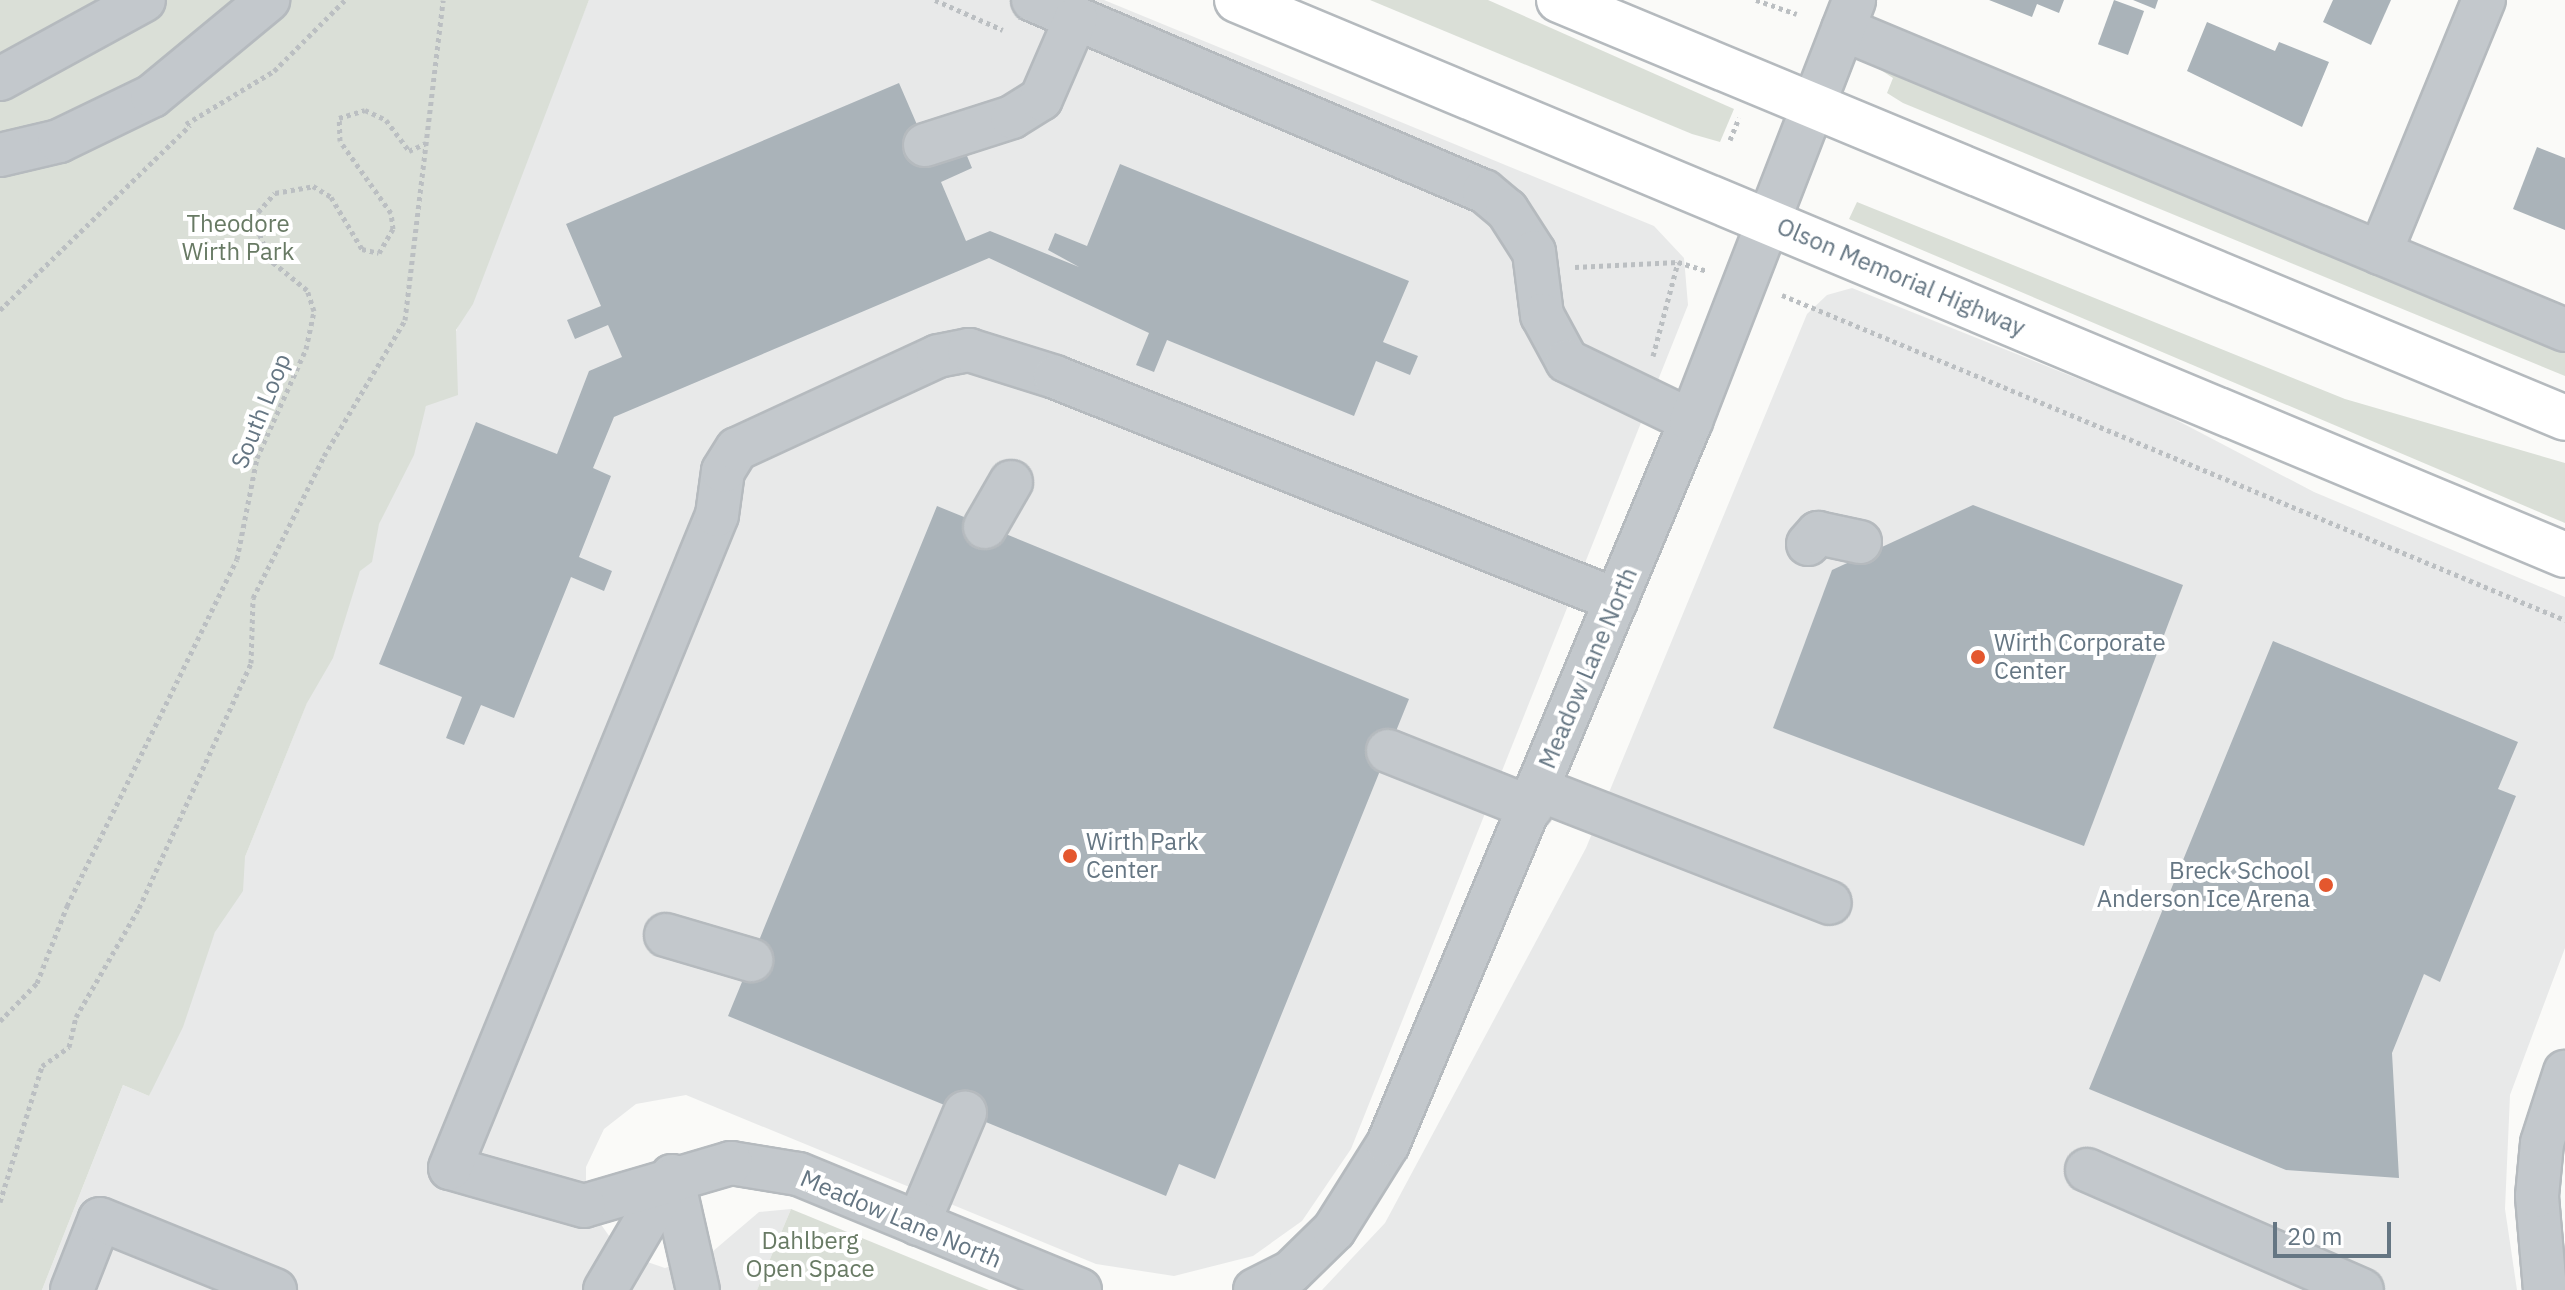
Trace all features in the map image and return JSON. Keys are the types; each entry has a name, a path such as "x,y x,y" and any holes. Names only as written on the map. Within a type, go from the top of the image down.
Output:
{"main road":[{"name":"Olson Memorial Highway","path":"1237,0 2565,555"},
{"path":"1559,0 2565,418"}],"street":[{"path":"0,79 144,0"},
{"path":"0,155 59,141 152,96 268,0"},
{"path":"1033,0 1484,191 1524,232 1539,273 1542,315 1567,361 1691,421"},
{"path":"2380,253 2484,0"},
{"path":"1848,14 2380,253 2565,330"},
{"name":"Meadow Lane North","path":"1255,1290 1291,1272 1362,1195 1534,798 1691,421 1771,222 1812,104 1848,14"},
{"path":"925,145 1012,117 1041,99 1076,18"},
{"name":"Meadow Lane North","path":"1080,1290 798,1174 731,1163 672,1176 584,1206 450,1168 717,515 723,471 752,437 938,356 969,350 1055,377 1616,600"},
{"path":"985,527 1011,482"},
{"path":"1808,544 1818,533 1860,542"},
{"path":"1388,751 1534,798 1830,903"},
{"path":"666,935 751,960"},
{"path":"2545,1290 2537,1196 2554,1147 2565,1072"},
{"path":"918,1224 965,1113"},
{"path":"2087,1170 2362,1290"},
{"path":"605,1290 672,1176"},
{"path":"672,1176 698,1290"},
{"path":"72,1290 100,1219 275,1290"}],"path":[{"path":"0,310 195,119 274,71 345,0"},
{"path":"0,1202 42,1066 69,1047 76,1017 139,908 251,663 253,598 405,320 443,0"},
{"path":"1756,0 1797,14"},
{"name":"South Loop","path":"0,1021 37,983 67,906 237,559 257,458 306,349 314,311 307,290 270,260 253,218 275,193 313,186 331,197 362,249 379,253 393,229 391,213 340,141 339,118 365,110 386,120 409,151 426,143"},
{"path":"1730,140 1740,113"},
{"path":"1539,273 1678,262 1747,283 2565,620"},
{"path":"1652,357 1678,262"}],"shaded area":[{"path":"589,0 1104,0 1654,226 1684,258 1688,305 1351,1149 1302,1221 1253,1256 1174,1276 1096,1264 686,1095 636,1104 604,1129 586,1167 586,1203 621,1253 665,1268 712,1252 759,1212 791,1209 757,1290 42,1290 123,1085 149,1096"},
{"path":"1852,288 2161,412 2314,492 2565,597 2565,948 2510,1095 2505,1209 2517,1290 1322,1290 1385,1223 1586,848 1807,314 1827,295"}],"green space":[{"name":"Theodore Wirth Park","path":"0,0 589,0 473,304 456,330 458,395 426,406 414,455 379,524 372,562 360,571 333,658 307,703 245,857 243,891 215,932 183,1027 149,1096 123,1085 42,1290 0,1290"},
{"path":"1370,0 1488,0 1734,109 1720,142 1692,134"},
{"path":"1870,63 2565,350 2565,376 1903,103 1887,93 1893,78"},
{"path":"1857,202 2345,399 2565,463 2565,523 1849,219"},
{"name":"Dahlberg Open Space","path":"791,1209 989,1290 757,1290"}],"building":[{"path":"1989,0 2064,0 2059,13 2037,4 2032,17"},
{"path":"2114,0 2144,11 2128,55 2098,44"},
{"path":"2133,0 2158,0 2155,9"},
{"path":"2333,0 2391,0 2371,45 2323,22"},
{"path":"2207,22 2275,51 2279,42 2329,62 2302,127 2187,71"},
{"path":"899,83 934,164 965,151 972,168 941,182 966,241 990,231 1079,267 1048,250 1055,233 1087,246 1120,164 1409,281 1383,342 1418,356 1410,375 1376,361 1354,416 1167,340 1154,372 1136,365 1149,333 989,258 614,417 593,468 611,476 579,557 612,571 604,591 571,577 514,718 481,705 464,745 446,738 462,697 379,664 476,422 557,454 589,371 622,357 608,325 575,339 567,320 601,306 566,224"},
{"path":"2537,147 2565,158 2565,230 2513,209"},
{"name":"Wirth Corporate Center","path":"1973,505 2183,585 2084,846 1773,728 1832,570"},
{"name":"Wirth Park Center","path":"937,506 1409,699 1215,1179 1179,1164 1166,1196 728,1016"},
{"name":"Breck School Anderson Ice Arena","path":"2273,641 2518,742 2498,789 2516,796 2440,982 2424,974 2392,1053 2399,1178 2286,1170 2089,1089"}],"place":[{"name":"Wirth Corporate Center","path":"1978,657"},
{"name":"Wirth Park Center","path":"1070,856"},
{"name":"Breck School Anderson Ice Arena","path":"2326,885"}]}
